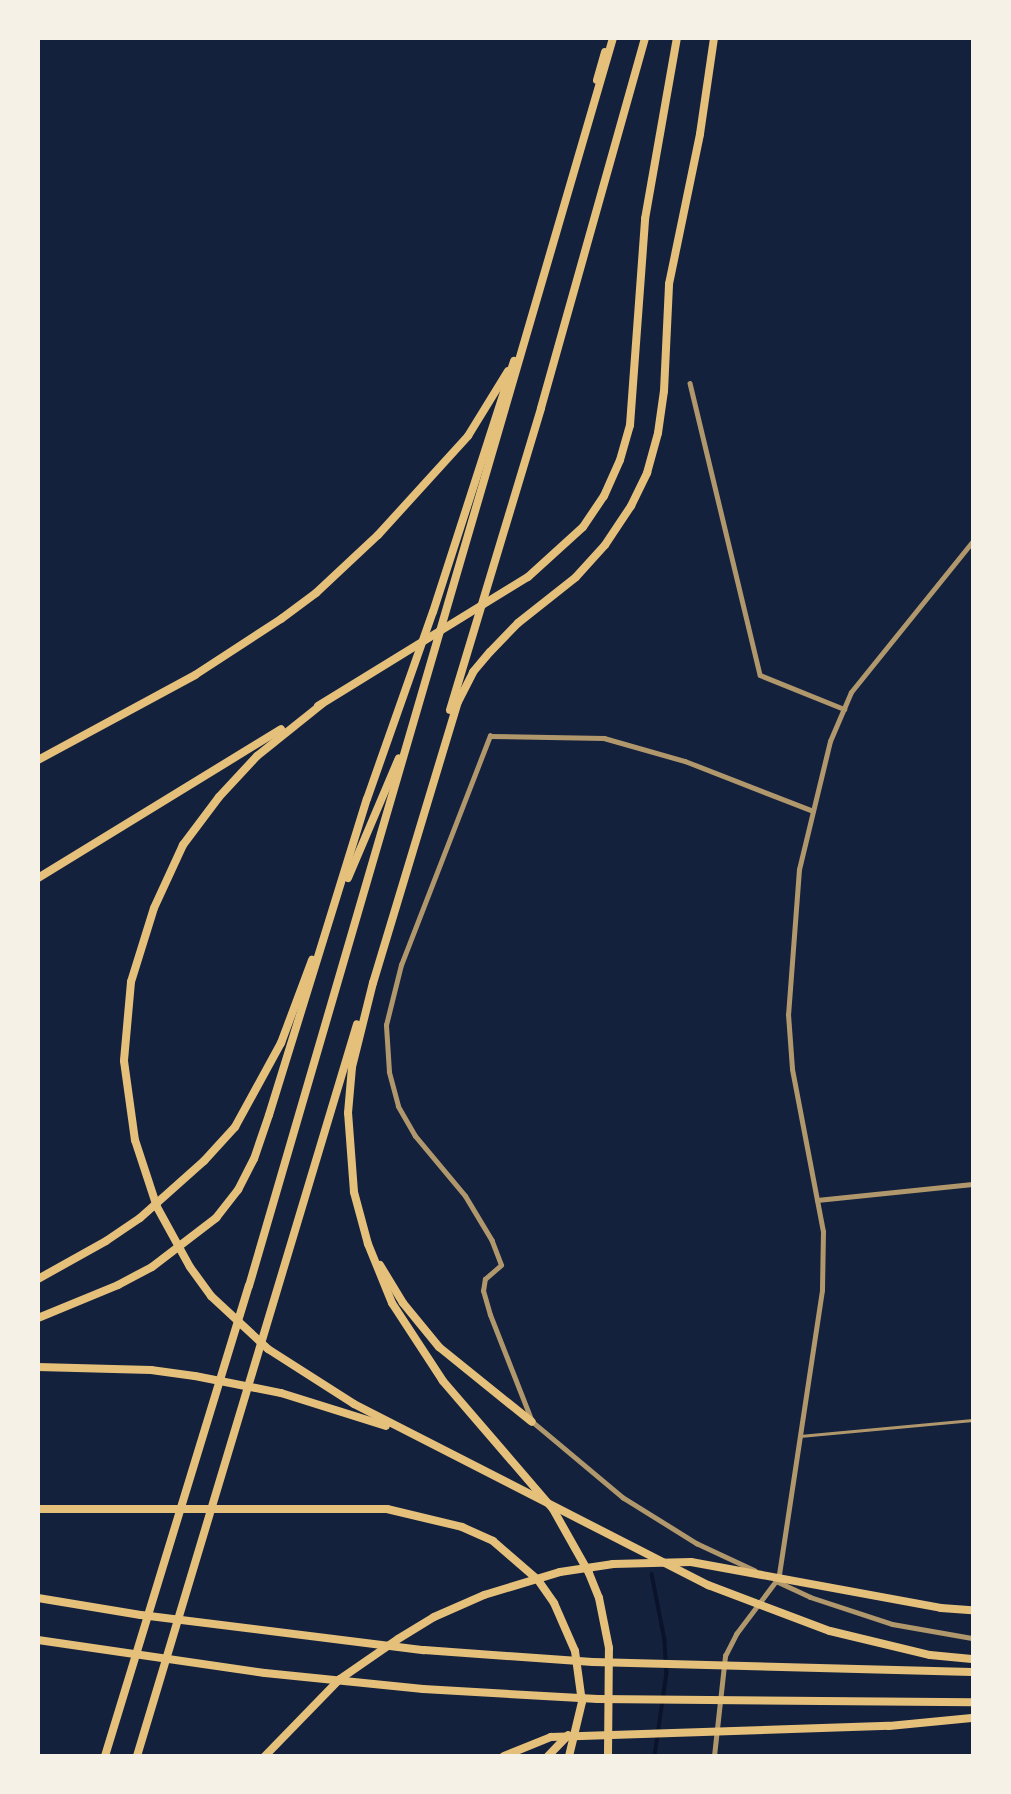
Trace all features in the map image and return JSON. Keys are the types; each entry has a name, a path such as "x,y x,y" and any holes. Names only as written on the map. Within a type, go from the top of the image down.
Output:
{"highway":[{"path":"38,1318 118,1285 152,1267 216,1218 243,1180 269,1115 368,799 433,612 515,359 610,38"},
{"path":"105,1755 257,1259 415,723 610,38"},
{"path":"137,1755 541,408 645,38"},
{"path":"38,878 528,576 583,527 604,496 620,460 630,425 645,219 677,38"},
{"path":"608,1755 609,1648 598,1598 580,1552 553,1509 424,1355 392,1303 368,1244 354,1192 348,1113 352,1068 373,983 458,702 474,672 518,623 576,576 606,545 632,506 647,473 658,433 664,391 669,284 674,250 700,134 714,38"},
{"path":"38,760 195,675 272,626 316,593 379,535 468,436 515,359"},
{"path":"322,704 257,756 219,797 183,845 149,920 131,982 124,1061 127,1101 144,1174 172,1238 211,1296 268,1349 354,1404 411,1435"},
{"path":"38,1279 140,1218 204,1161 235,1127 281,1043 308,971 415,723"},
{"path":"368,1244 403,1303 439,1347 532,1422"},
{"path":"38,1367 151,1370 243,1385 323,1405 411,1435 466,1459 744,1601 830,1631 877,1643 972,1659"},
{"path":"38,1509 387,1509 462,1527 493,1541 518,1560 554,1603 575,1651 582,1702 569,1755"},
{"path":"265,1755 340,1679 398,1639 484,1595 560,1572 613,1563 691,1562 940,1608 972,1610"},
{"path":"38,1598 154,1617 424,1650 593,1662 972,1672"},
{"path":"38,1640 265,1673 423,1689 598,1699 972,1702"},
{"path":"504,1755 551,1737 888,1726 972,1718"},
{"path":"548,1755 578,1723"}],"street":[{"path":"690,383 760,675 844,709"},
{"path":"714,1755 725,1656 736,1634 778,1582 822,1290 823,1231 792,1069 788,1014 799,869 830,741 851,692 972,542"},
{"path":"813,811 685,761 604,738 490,736 401,965 386,1025 388,1072 398,1106 415,1136 466,1196 492,1241 501,1265 485,1279 483,1291 532,1422 623,1498 697,1544 810,1597 892,1624 972,1638"},
{"path":"817,1200 972,1184"}],"lane":[{"path":"800,1436 972,1420"}],"waterway":[{"path":"652,1574 665,1640 667,1673 655,1756"}]}
